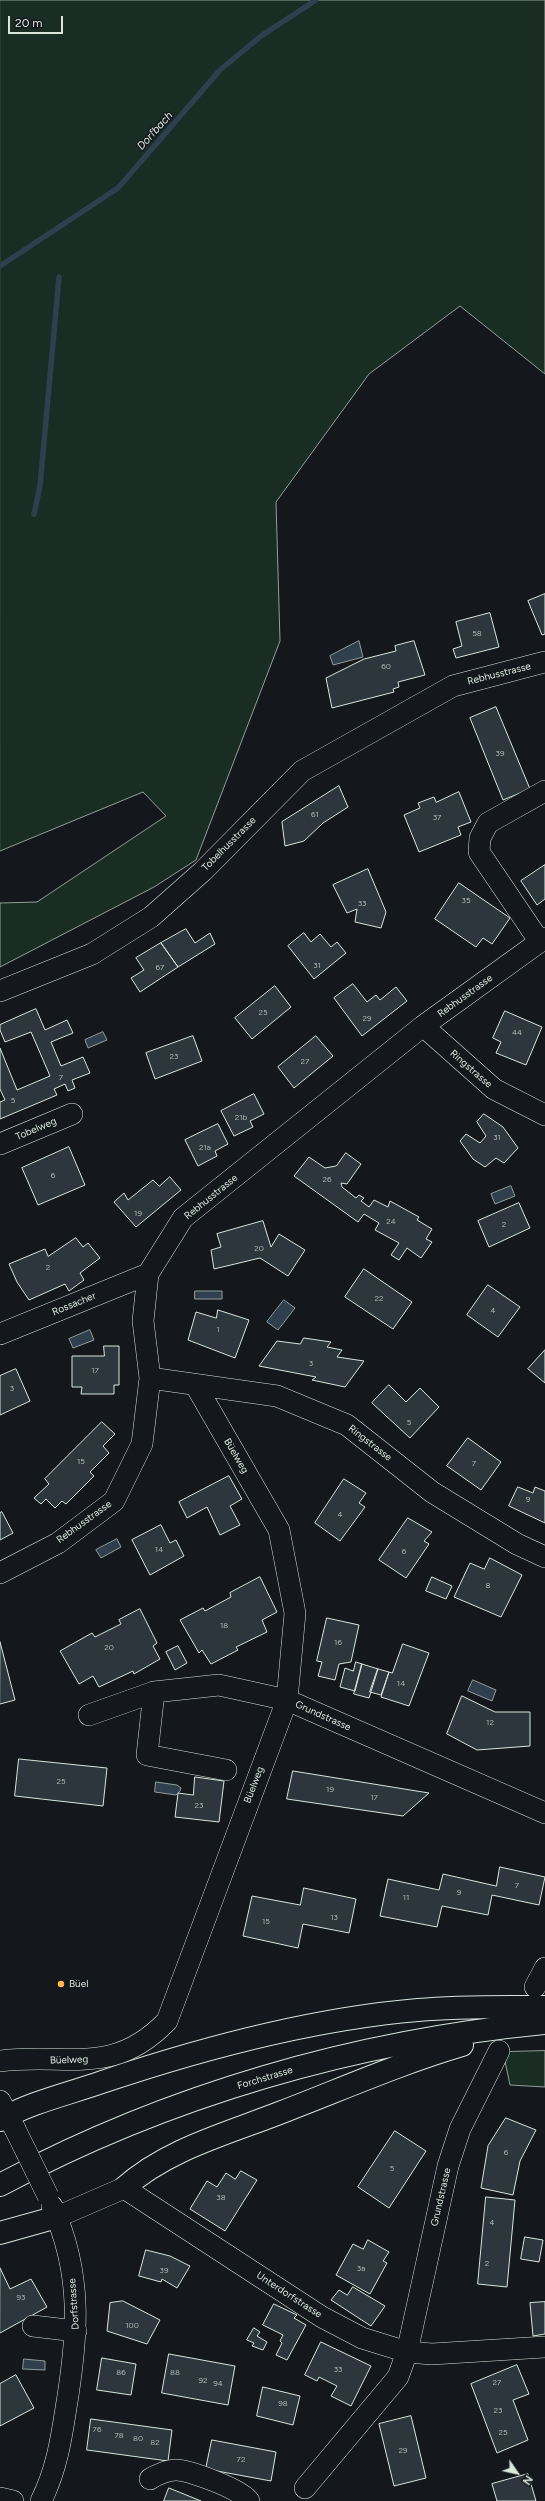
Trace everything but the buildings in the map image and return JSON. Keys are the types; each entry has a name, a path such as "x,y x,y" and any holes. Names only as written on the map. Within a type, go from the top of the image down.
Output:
{"highway":[{"path":"6,2116 160,2064 308,2027 418,2010 545,2008"},
{"name":"Forchstrasse","path":"0,2170 108,2120 168,2096 249,2068 365,2038 467,2019 545,2008"},
{"path":"124,2188 152,2166 172,2156 410,2062 466,2044 545,2024"},
{"name":"Forchstrasse","path":"0,2185 115,2131 254,2081 370,2050 476,2031 545,2024"},
{"path":"0,2233 57,2217"}],"street":[{"name":"Rebhusstrasse","path":"453,686 545,662"},
{"name":"Tobelhusstrasse","path":"0,991 92,954 151,917 203,871 302,771 453,686"},
{"path":"542,940 479,852 480,838 488,823 545,791"},
{"name":"Rebhusstrasse","path":"0,1573 58,1543 114,1501 142,1444 150,1378 143,1321 148,1274 183,1218 423,1026 542,940"},
{"name":"Ringstrasse","path":"423,1026 494,1089 545,1115"},
{"name":"Tobelweg","path":"0,1144 72,1114"},
{"name":"Rossacher","path":"0,1334 148,1274"},
{"name":"Ringstrasse","path":"150,1378 196,1386 277,1396 347,1425 432,1492 517,1544 545,1558"},
{"name":"Büelweg","path":"0,2062 81,2061 100,2058 140,2044 167,2021 287,1700 294,1613 279,1530 196,1386"},
{"name":"Grundstrasse","path":"89,1715 154,1692 220,1685 287,1700 545,1813"},
{"path":"154,1692 147,1755 226,1770"},
{"path":"535,1987 545,1968"},
{"name":"Grundstrasse","path":"306,2488 398,2377 406,2352 448,2166 460,2129 499,2051"},
{"name":"Dorfstrasse","path":"6,2116 48,2196 57,2217 71,2266 75,2297 76,2331 57,2461 53,2478 41,2501"},
{"path":"57,2217 124,2188"},
{"name":"Unterdorfstrasse","path":"124,2188 322,2317 362,2338 406,2352 461,2353 545,2347"},
{"path":"33,2326 76,2331"},
{"path":"150,2479 176,2470 224,2484 246,2495 249,2501"},
{"path":"0,2498 13,2501"}],"green space":[{"path":"0,0 545,0 545,374 460,306 369,374 276,502 280,641 196,860 154,887 0,967 0,903 37,902 166,816 143,792 0,851"},
{"path":"545,2051 545,2087 510,2085 503,2052"}],"water":[{"path":"359,641 363,657 333,665 330,656"},
{"path":"103,1032 107,1040 88,1048 85,1040"},
{"path":"511,1186 515,1196 495,1204 491,1194"},
{"path":"195,1291 222,1291 222,1299 195,1299"},
{"path":"284,1300 295,1308 278,1330 267,1322"},
{"path":"90,1330 94,1340 73,1348 69,1339"},
{"path":"117,1539 121,1547 101,1558 96,1550"},
{"path":"473,1680 496,1690 492,1701 468,1691"},
{"path":"156,1782 177,1785 181,1788 176,1795 155,1792"},
{"path":"24,2359 45,2361 45,2370 23,2369"}],"waterway":[{"name":"Dorfbach","path":"0,266 118,188 220,70 261,36 316,0"},
{"path":"34,514 40,486 59,277"}],"place":[{"name":"Büel","path":"61,1984"}]}
